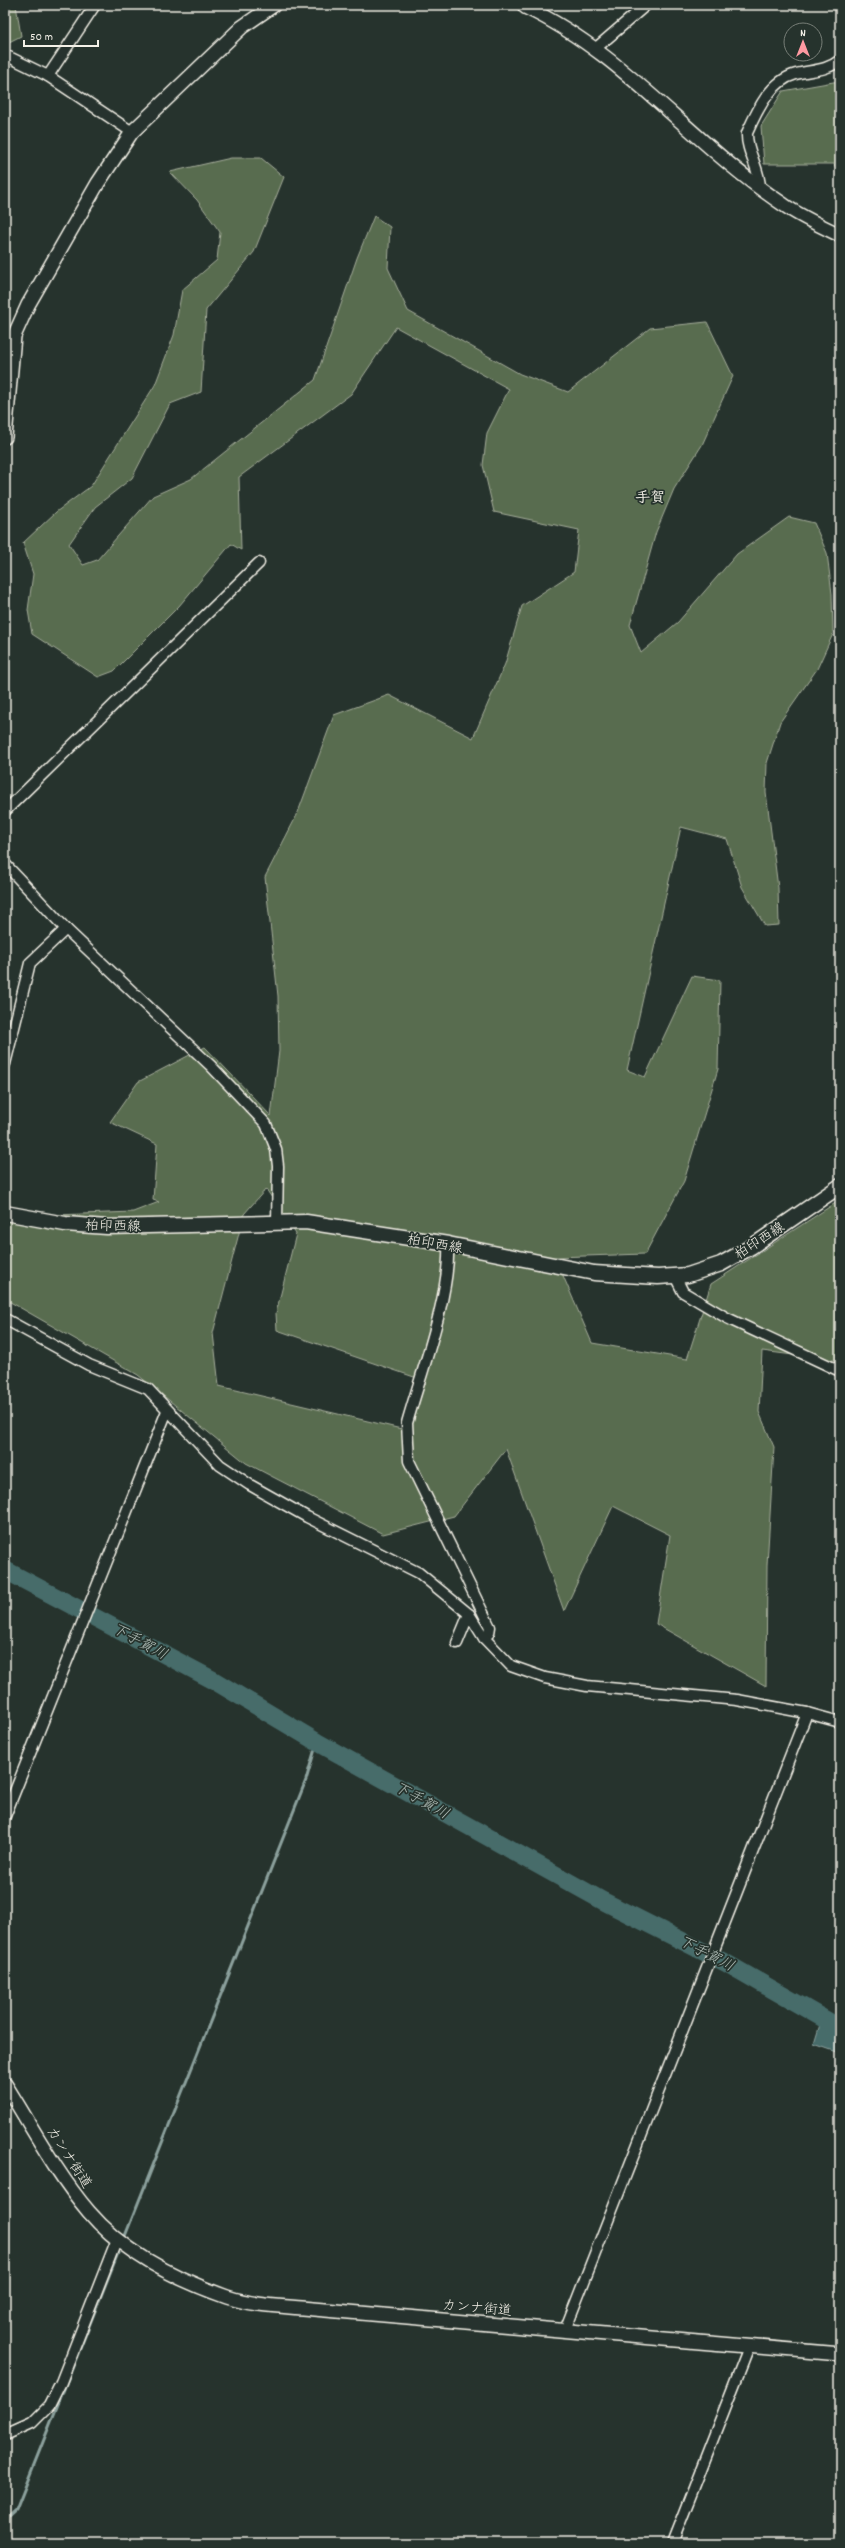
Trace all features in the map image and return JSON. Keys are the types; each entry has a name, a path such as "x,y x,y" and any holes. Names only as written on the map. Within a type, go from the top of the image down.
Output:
{"main road":[{"name":"柏印西線","path":"5,1213 65,1224 107,1227 277,1221 306,1222 448,1244 594,1272 630,1277 675,1276 705,1271 736,1256 840,1186"}],"street":[{"path":"48,76 95,5"},
{"path":"5,437 8,349 28,305 98,183 132,132 242,27 274,5"},
{"path":"595,49 646,5"},
{"path":"523,6 544,16 595,49 760,188 796,213 840,235"},
{"path":"5,55 48,76 132,132"},
{"path":"760,188 759,174 747,140 747,133 768,95 778,82 794,75 834,66 840,60"},
{"path":"5,811 258,563"},
{"path":"5,864 66,929 212,1066 266,1124 276,1149 278,1166 277,1221"},
{"path":"5,1064 30,963 66,929"},
{"path":"448,1244 444,1290 407,1423 409,1460 490,1627 489,1633 484,1638"},
{"path":"675,1276 683,1292 727,1318 840,1371"},
{"path":"5,1319 89,1365 148,1389 220,1465 250,1485 307,1517 419,1573 469,1614 484,1638 511,1666 545,1678 630,1691 689,1694 737,1700 807,1712 840,1722"},
{"path":"5,1816 167,1410"},
{"path":"457,1643 469,1614"},
{"path":"565,2330 717,1946 807,1712"},
{"name":"カンナ街道","path":"5,2084 72,2191 90,2213 120,2242 182,2278 228,2297 257,2304 840,2354"},
{"path":"5,2435 32,2423 49,2406 120,2242"},
{"path":"672,2543 749,2347"}],"green space":[{"path":"5,5 16,5 21,36 7,43 5,43"},
{"path":"840,79 840,177 834,164 764,164 761,126 783,91 839,81"},
{"path":"231,158 261,158 284,177 254,252 206,310 201,392 170,404 132,478 95,507 69,544 83,565 97,560 153,496 191,479 315,380 357,258 374,216 390,227 388,268 408,311 520,374 568,392 650,328 707,322 733,376 702,445 674,489 656,532 630,625 641,653 678,622 737,554 789,517 814,523 827,553 832,594 833,634 817,669 780,722 767,763 766,792 778,888 779,925 765,926 742,887 727,839 681,827 627,1070 645,1077 692,976 720,980 718,1069 684,1181 645,1254 555,1257 592,1343 687,1359 711,1284 840,1200 840,1361 762,1351 759,1412 774,1447 767,1565 766,1686 656,1624 670,1535 613,1506 564,1611 506,1449 454,1516 383,1534 246,1463 138,1375 5,1299 5,1217 133,1212 159,1202 153,1200 157,1144 110,1122 138,1082 205,1047 271,1116 279,1051 278,996 265,877 297,815 334,715 389,695 473,738 505,664 522,606 574,572 579,530 494,512 483,465 487,433 509,389 396,327 351,394 239,477 241,550 231,544 179,606 114,671 98,677 32,634 28,610 33,574 23,543 56,512 91,486 155,385 174,335 182,290 217,260 220,232 197,200 170,172","holes":["266,1189 296,1234 276,1313 277,1330 417,1378 410,1431 219,1386 213,1333 244,1214"]}],"water":[{"path":"822,2018 840,2021 840,2053 814,2044"}],"waterway":[{"name":"下手賀川","path":"5,1570 213,1680 317,1742 603,1901 726,1963 840,2028"},
{"path":"125,2236 306,1780 317,1742"},
{"path":"5,2520 16,2510 118,2253"}],"district":[{"name":"手賀","path":"650,497"}]}
